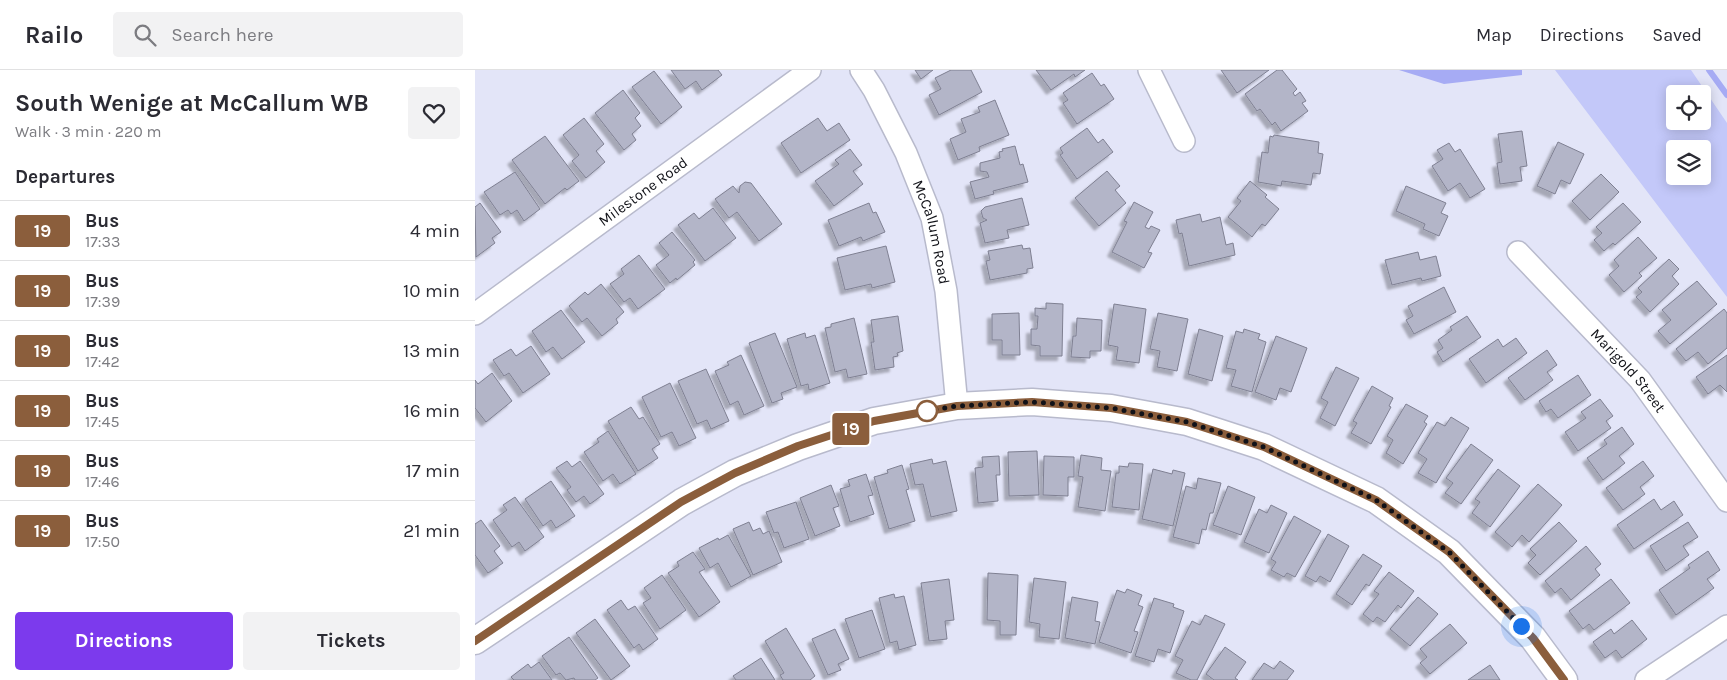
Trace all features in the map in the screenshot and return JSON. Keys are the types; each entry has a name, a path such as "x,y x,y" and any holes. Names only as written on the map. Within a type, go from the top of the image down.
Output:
{"street":[{"name":"Milestone Road","path":"475,314 810,70"},
{"name":"McCallum Road","path":"861,70 874,90 906,153 932,218 946,291 957,406"},
{"path":"1149,70 1184,141"},
{"name":"Marigold Street","path":"1518,252 1640,380 1727,501"},
{"path":"475,641 681,502 735,473 798,446 874,421 957,406 1032,402 1111,408 1187,422 1264,447 1376,500 1449,552 1533,638 1564,680"},
{"path":"1646,680 1727,626"}],"shaded area":[{"path":"1399,70 1522,70 1522,75 1444,84"},
{"path":"1555,70 1691,70 1701,85 1666,85 1666,130 1711,130 1711,99 1727,123 1727,297"}],"building":[{"path":"671,70 718,70 722,75 702,90 696,81 685,89"},
{"path":"915,70 933,70 921,79"},
{"path":"951,70 971,70 982,92 939,115 929,95 941,89 935,78"},
{"path":"1036,70 1085,70 1075,77 1074,74 1051,90"},
{"path":"1221,70 1269,70 1237,93"},
{"path":"1277,70 1282,70 1297,89 1293,93 1295,96 1300,92 1306,101 1302,103 1308,111 1281,131 1275,122 1272,125 1260,109 1257,111 1245,94"},
{"path":"654,71 682,107 661,124 632,87"},
{"path":"1092,73 1101,86 1104,84 1114,99 1077,124 1063,103 1068,100 1063,93"},
{"path":"623,90 640,113 635,118 641,126 632,134 636,140 624,150 595,113"},
{"path":"995,100 1009,135 979,147 980,151 958,160 950,139 966,132 961,119 980,112 978,107"},
{"path":"584,118 604,144 596,151 605,162 586,178 572,161 579,155 563,135"},
{"path":"818,118 827,131 839,123 850,140 801,173 781,143"},
{"path":"1087,128 1098,143 1103,139 1113,152 1077,179 1060,155 1063,153 1060,148"},
{"path":"1522,131 1527,166 1520,167 1522,181 1500,184 1497,163 1502,162 1498,134"},
{"path":"1274,135 1319,142 1318,153 1323,154 1320,174 1313,173 1311,185 1282,181 1281,186 1258,182 1262,152 1268,153 1270,136 1273,137"},
{"path":"545,136 579,181 567,190 565,188 545,204 512,160"},
{"path":"1558,142 1584,154 1570,184 1561,180 1555,194 1537,186"},
{"path":"1449,143 1455,152 1460,149 1485,189 1470,198 1460,183 1448,191 1432,166 1443,159 1437,150"},
{"path":"1015,146 1020,165 1023,164 1028,182 993,191 994,194 975,199 970,182 989,177 987,172 980,171 980,163 1000,158 999,152 1003,151 1002,149"},
{"path":"850,149 862,165 853,171 863,184 834,206 815,181 839,164 835,160"},
{"path":"1107,171 1120,186 1115,190 1126,203 1099,226 1075,198"},
{"path":"515,172 540,209 524,221 517,210 511,214 508,210 500,215 484,192"},
{"path":"1601,174 1619,192 1590,220 1572,201"},
{"path":"1250,181 1267,195 1265,197 1279,209 1265,226 1262,224 1252,237 1228,217 1241,201 1237,198"},
{"path":"745,182 751,183 782,224 759,241 737,212 729,218 715,199 733,186 739,193 740,186"},
{"path":"1406,186 1446,203 1441,213 1448,216 1439,236 1423,229 1425,224 1396,211"},
{"path":"1022,198 1029,225 1007,230 1009,238 985,243 980,223 987,220 983,218 981,211 985,207"},
{"path":"1134,202 1153,212 1145,227 1149,229 1151,226 1160,230 1148,252 1152,253 1144,268 1112,252 1127,222 1124,221"},
{"path":"480,203 501,232 492,238 495,243 476,257 475,207"},
{"path":"869,203 873,213 876,212 885,232 863,241 861,237 839,246 828,220"},
{"path":"1623,203 1641,222 1615,245 1613,243 1604,251 1594,240 1602,233 1596,227"},
{"path":"713,208 736,238 705,261 678,225 694,213 699,219"},
{"path":"1200,214 1202,222 1220,217 1226,245 1233,243 1235,255 1189,266 1182,233 1179,234 1176,220"},
{"path":"672,232 695,260 693,262 695,265 677,280 676,278 670,283 656,265 669,255 659,243"},
{"path":"1638,237 1657,258 1639,273 1642,276 1624,292 1609,275 1619,266 1614,260"},
{"path":"1022,245 1023,249 1030,248 1033,268 1027,269 1027,273 990,280 986,261 990,260 988,251"},
{"path":"886,246 895,282 872,288 871,284 845,290 837,258"},
{"path":"1418,252 1420,260 1436,256 1441,276 1422,281 1421,278 1392,285 1385,260"},
{"path":"639,255 665,289 638,309 630,298 624,302 610,284 624,274 621,269"},
{"path":"1669,259 1679,269 1672,276 1679,284 1650,312 1636,297 1642,292 1638,288"},
{"path":"1697,281 1717,304 1670,344 1658,331 1671,320 1662,310"},
{"path":"601,284 624,312 616,319 618,323 602,336 587,318 582,322 569,306 585,292 588,295"},
{"path":"1444,287 1456,312 1414,334 1406,320 1413,316 1408,306"},
{"path":"1046,303 1063,304 1062,356 1040,356 1040,346 1031,345 1031,329 1037,329 1038,316 1035,316 1035,308 1046,309"},
{"path":"1114,304 1146,309 1139,363 1116,360 1118,347 1108,345"},
{"path":"1724,309 1727,313 1727,348 1708,364 1698,352 1686,361 1676,349"},
{"path":"561,310 585,342 562,359 553,347 546,352 532,331"},
{"path":"1019,313 1020,355 1002,355 1002,340 992,340 992,314"},
{"path":"1158,313 1188,319 1177,371 1157,367 1160,351 1150,349"},
{"path":"898,316 903,351 897,353 898,356 893,357 894,367 875,370 871,342 874,342 871,320"},
{"path":"1467,316 1481,337 1443,362 1437,352 1443,348 1438,340 1452,330 1450,327"},
{"path":"854,318 867,374 848,378 846,369 835,372 825,328 831,327 831,324"},
{"path":"1077,318 1102,320 1101,351 1090,351 1090,358 1071,357 1073,336 1076,336"},
{"path":"1199,329 1223,336 1212,381 1188,374"},
{"path":"1244,329 1260,334 1258,339 1266,342 1252,392 1231,386 1236,370 1226,368 1236,331 1243,333"},
{"path":"775,333 797,387 781,393 783,399 772,403 749,343"},
{"path":"805,333 806,338 815,335 830,383 809,390 808,384 801,386 787,339"},
{"path":"1276,336 1307,348 1291,392 1280,388 1276,400 1255,392"},
{"path":"1516,338 1527,353 1486,383 1469,359 1498,339 1503,347"},
{"path":"531,346 550,374 523,393 509,373 504,376 493,360 511,349 516,356"},
{"path":"1547,350 1557,365 1547,372 1553,380 1525,400 1508,378"},
{"path":"741,355 764,406 744,415 738,401 730,405 715,371 729,365 727,362"},
{"path":"1727,355 1727,392 1720,385 1708,394 1696,377"},
{"path":"1336,367 1359,378 1335,426 1320,418 1328,402 1321,398"},
{"path":"706,369 729,421 711,429 707,420 697,424 678,381"},
{"path":"492,373 512,401 486,422 475,408 475,380 478,384"},
{"path":"1578,375 1591,395 1558,418 1551,409 1546,412 1539,401"},
{"path":"670,383 696,438 679,446 672,432 661,437 642,397"},
{"path":"1372,386 1393,398 1389,406 1391,407 1371,444 1351,433 1357,423 1353,421"},
{"path":"1600,399 1613,416 1606,421 1611,428 1578,451 1565,432 1586,418 1581,412"},
{"path":"1406,404 1428,416 1424,422 1427,424 1403,464 1386,453 1393,440 1387,436"},
{"path":"631,407 639,419 643,417 660,444 652,449 658,458 638,471 608,421"},
{"path":"1451,417 1469,428 1436,483 1418,473 1427,459 1418,453 1437,422 1445,426"},
{"path":"1622,427 1634,444 1619,456 1625,463 1603,480 1587,458 1607,444 1604,440"},
{"path":"608,431 636,474 620,484 613,474 603,481 584,452 599,442 597,439"},
{"path":"1471,444 1493,460 1461,504 1445,493 1453,483 1446,478"},
{"path":"1037,451 1039,495 1009,496 1008,452"},
{"path":"1081,455 1102,458 1101,470 1111,471 1105,511 1078,507 1083,477 1078,476"},
{"path":"999,456 1000,475 996,475 998,501 978,503 975,468 983,467 982,457"},
{"path":"1044,456 1074,457 1074,477 1068,477 1068,496 1043,495"},
{"path":"932,459 933,464 946,461 957,511 931,517 923,484 915,485 910,464"},
{"path":"567,461 572,467 580,461 604,494 590,504 584,496 576,502 567,490 571,487 556,468"},
{"path":"1643,461 1654,476 1640,487 1645,494 1623,510 1606,488"},
{"path":"1129,463 1143,464 1139,510 1112,507 1116,473 1119,473 1119,466 1128,467"},
{"path":"902,465 909,489 906,490 915,521 889,529 874,477 888,473 887,470"},
{"path":"1153,469 1172,474 1173,470 1185,473 1173,526 1142,519"},
{"path":"1498,469 1520,486 1490,527 1472,513 1480,502 1475,499"},
{"path":"866,474 873,495 868,496 874,514 850,522 840,489 850,486 848,480"},
{"path":"1198,478 1221,483 1213,513 1210,513 1206,530 1202,529 1199,544 1173,537 1186,486 1196,489"},
{"path":"551,481 575,516 556,528 551,520 543,526 525,499"},
{"path":"1538,484 1562,505 1529,542 1522,535 1512,547 1495,532"},
{"path":"831,485 839,506 833,508 840,526 815,536 800,498"},
{"path":"1228,486 1255,497 1241,535 1213,525"},
{"path":"515,497 544,537 525,551 519,542 512,547 493,520 507,510 503,505"},
{"path":"1654,499 1661,510 1674,501 1683,515 1634,549 1617,525"},
{"path":"796,502 809,539 784,548 778,532 774,533 766,512"},
{"path":"1271,505 1287,513 1269,553 1244,542 1259,509 1267,513"},
{"path":"1294,516 1321,531 1295,577 1287,573 1284,577 1271,570 1276,562 1271,559"},
{"path":"481,520 500,546 494,551 503,563 488,573 475,555 475,524"},
{"path":"749,522 753,531 760,528 763,534 769,531 782,562 753,575 733,529"},
{"path":"1559,522 1577,541 1540,575 1528,563 1536,555 1530,549"},
{"path":"1688,522 1698,537 1683,546 1689,555 1666,571 1650,546"},
{"path":"1328,534 1349,546 1330,582 1320,576 1316,582 1305,576"},
{"path":"728,535 751,576 731,587 718,563 710,568 699,548"},
{"path":"1586,546 1601,564 1595,569 1600,575 1571,600 1561,588 1555,593 1545,581"},
{"path":"1708,551 1720,570 1707,579 1714,588 1676,615 1659,590 1690,568 1688,565"},
{"path":"693,552 705,569 699,572 720,602 699,617 668,573 679,566 677,562"},
{"path":"1363,554 1382,566 1369,586 1366,584 1352,605 1336,594"},
{"path":"1389,572 1414,591 1401,608 1398,605 1385,622 1377,617 1373,622 1363,614 1379,594 1374,591"},
{"path":"988,573 1018,575 1016,635 1000,635 1000,621 987,620"},
{"path":"662,575 686,610 660,629 643,603 651,598 644,588"},
{"path":"1034,578 1066,582 1059,639 1039,637 1040,624 1029,622"},
{"path":"949,579 954,620 945,621 947,639 929,641 921,583"},
{"path":"1611,579 1630,603 1594,630 1589,624 1583,629 1569,611"},
{"path":"1127,589 1142,595 1138,605 1143,607 1134,631 1138,632 1131,653 1099,642 1117,590 1125,593"},
{"path":"894,594 895,598 904,596 916,645 899,650 897,641 890,643 879,598"},
{"path":"1072,597 1098,602 1095,621 1100,622 1095,644 1065,638"},
{"path":"1418,597 1438,614 1410,646 1390,629"},
{"path":"1154,598 1174,604 1173,607 1184,611 1170,653 1158,649 1154,662 1135,656"},
{"path":"621,600 628,610 635,606 658,639 643,650 639,644 634,648 607,610"},
{"path":"872,610 885,649 859,658 845,619"},
{"path":"1205,615 1225,624 1197,680 1191,680 1176,673 1183,660 1175,656 1192,621 1200,625"},
{"path":"595,619 630,666 611,680 576,633"},
{"path":"1632,620 1647,639 1622,658 1616,650 1605,658 1593,642 1611,629 1614,634"},
{"path":"1450,624 1467,643 1430,674 1420,663 1427,657 1420,649"},
{"path":"786,628 815,676 810,680 783,680 780,675 784,673 765,641"},
{"path":"835,629 849,659 838,664 841,670 828,675 812,639"},
{"path":"569,637 598,678 595,680 575,680 574,678 566,680 560,673 556,675 542,656"},
{"path":"1225,647 1246,662 1235,678 1238,680 1214,680 1206,674"},
{"path":"761,658 775,680 736,680 733,676"},
{"path":"1280,661 1294,671 1287,680 1252,680 1264,663 1274,669"},
{"path":"539,662 552,680 514,680 511,677 528,664 531,668"},
{"path":"1490,665 1500,680 1468,680"}],"waterway":[{"path":"1709,70 1727,95"}],"bus line":[{"name":"19","path":"475,641 681,502 735,473 798,446 874,421 957,406 1032,402 1111,408 1187,422 1264,447 1376,500 1449,552 1533,638 1564,680"}],"route":[{"path":"927,411 957,406 1032,402 1111,408 1187,422 1264,447 1376,500 1449,552 1521,626"}]}
